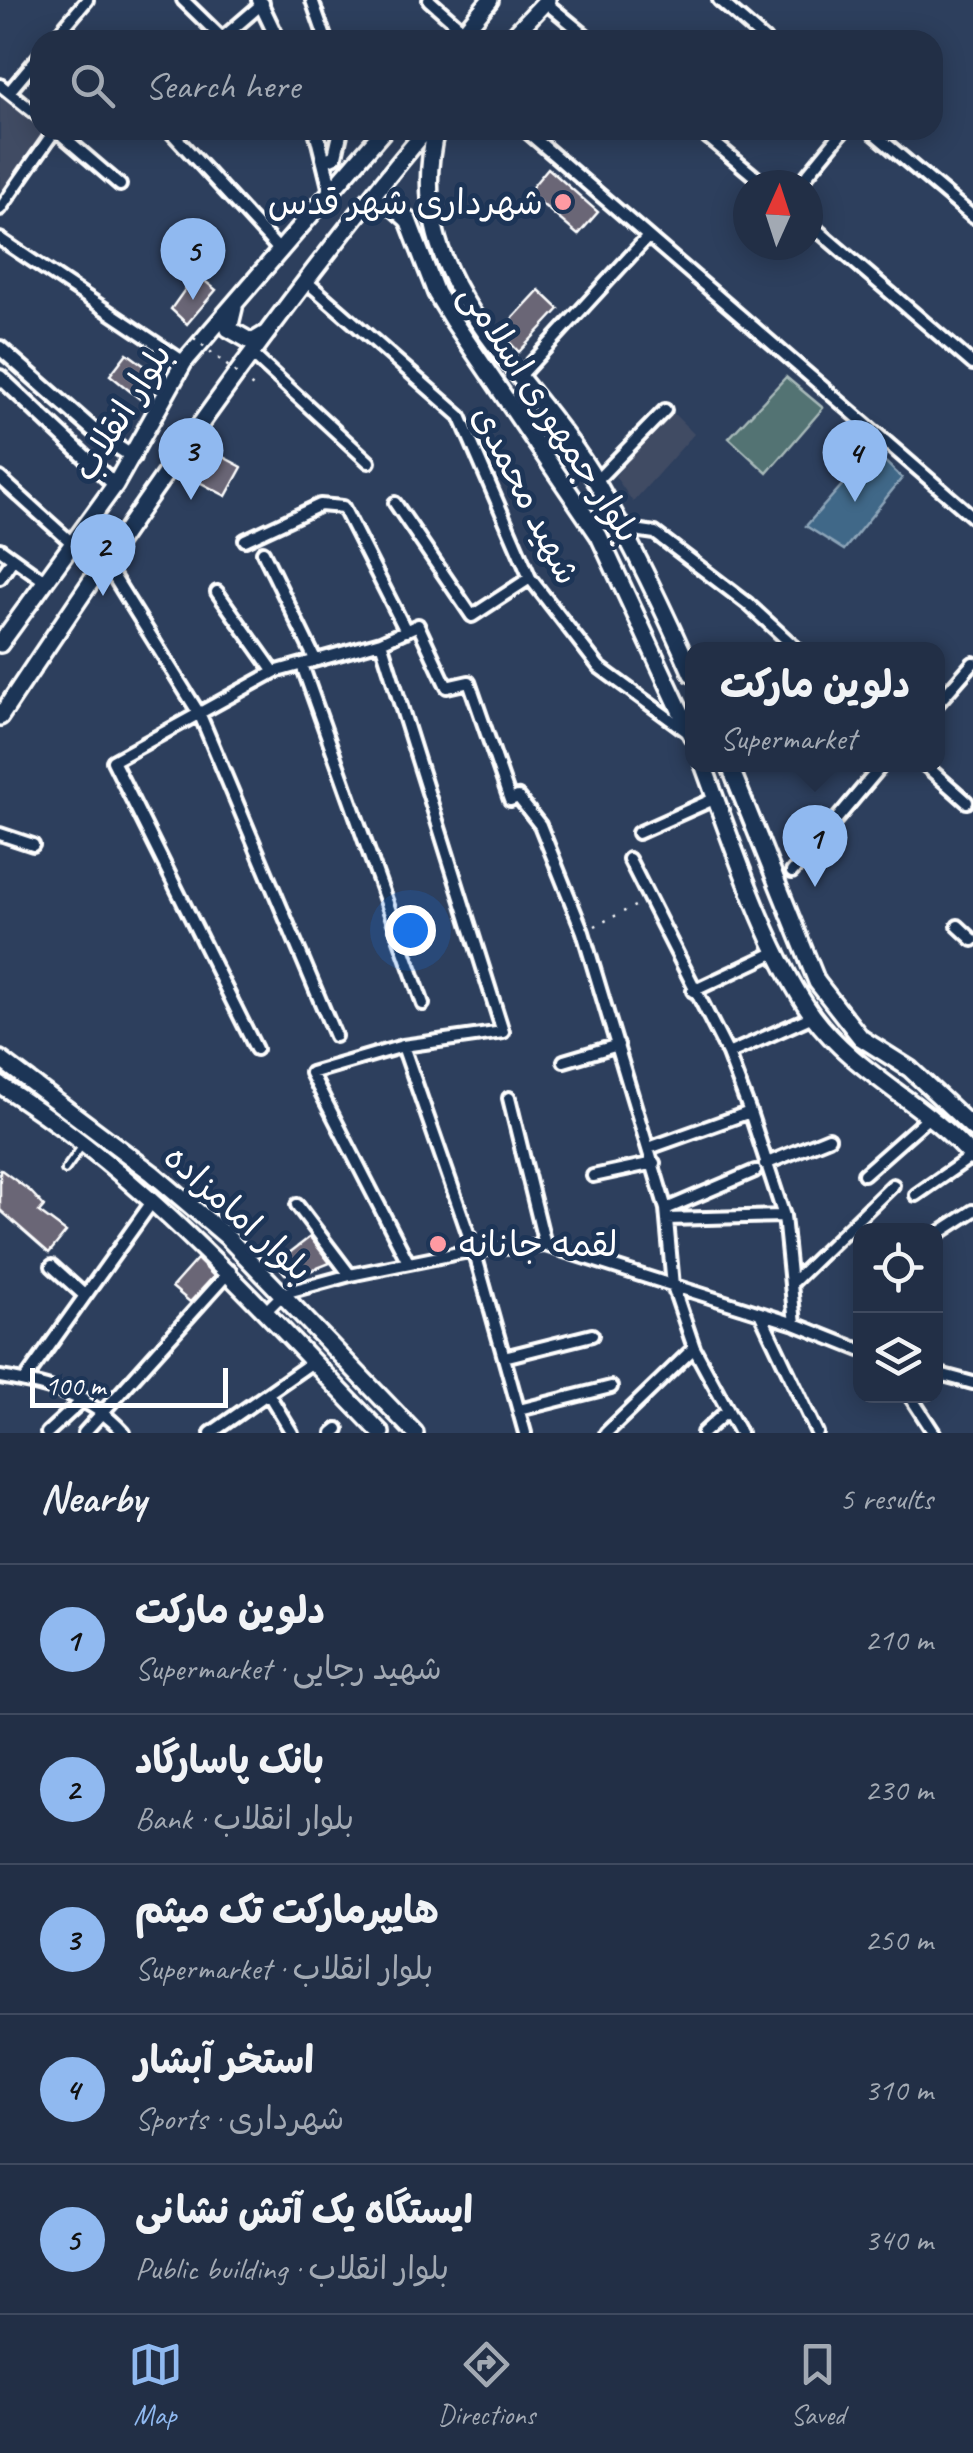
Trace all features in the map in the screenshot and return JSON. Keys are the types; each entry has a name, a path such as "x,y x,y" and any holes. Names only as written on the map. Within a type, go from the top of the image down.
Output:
{"main road":[{"path":"464,30 490,0"},
{"path":"518,30 546,1"},
{"name":"بلوار انقلاب","path":"0,644 115,485 184,362 376,140"},
{"name":"بلوار انقلاب","path":"0,717 206,415 253,365 270,331 418,140"},
{"name":"بلوار جمهوری اسلامی","path":"433,140 426,169 430,211 449,276 480,327 596,481 685,660"},
{"path":"408,220 408,204 412,200 419,200 430,211"},
{"path":"365,204 389,203 408,220"},
{"name":"بلوار جمهوری اسلامی","path":"408,220 436,293 599,536 685,721"},
{"path":"236,305 229,329 234,334 252,342 270,331"},
{"path":"706,772 778,951 813,1016 841,1046 932,1115 972,1157"},
{"path":"732,772 818,982 835,1010 861,1038 910,1069 973,1128"},
{"path":"722,815 744,804"},
{"name":"بلوار امامزاده","path":"0,1059 152,1174 284,1292 414,1433"},
{"name":"بلوار امامزاده","path":"0,1085 84,1144 230,1271 382,1433"}],"street":[{"path":"62,30 87,0"},
{"path":"183,0 212,30"},
{"path":"312,0 322,30"},
{"path":"429,0 456,30"},
{"path":"719,0 754,30"},
{"path":"230,30 261,1 274,30"},
{"path":"546,1 579,30"},
{"path":"30,64 4,88 30,109"},
{"path":"0,209 48,140"},
{"path":"67,140 120,185"},
{"path":"178,140 281,252"},
{"path":"319,140 332,195"},
{"path":"326,160 335,156 339,140"},
{"path":"536,140 646,239 973,517"},
{"path":"711,140 747,170"},
{"path":"811,170 836,140"},
{"path":"882,140 973,217"},
{"path":"823,235 973,364"},
{"path":"0,239 184,362"},
{"path":"520,376 646,239"},
{"name":"شهید محمدی","path":"306,282 460,416 530,578 599,667 685,731"},
{"path":"0,348 99,435 133,457"},
{"path":"253,365 369,462"},
{"path":"0,377 115,485"},
{"path":"596,481 666,410"},
{"path":"84,456 97,452 99,435"},
{"path":"0,478 73,544"},
{"path":"395,503 472,616 530,578"},
{"path":"245,540 320,505 343,508 406,631"},
{"path":"620,528 655,534 748,604 789,642"},
{"path":"0,549 46,582"},
{"path":"263,552 315,659"},
{"path":"0,578 13,559"},
{"path":"104,561 200,715 336,1036"},
{"path":"217,592 274,672"},
{"path":"256,1049 113,761 274,672 381,642 418,625 447,687 469,682 510,800 518,797 540,825 583,932 667,1214 672,1286 694,1348 740,1433"},
{"path":"381,642 503,1032 404,1046 311,1073 408,1262"},
{"path":"945,695 973,663"},
{"path":"302,665 424,1004"},
{"path":"792,872 876,772"},
{"path":"933,772 967,802"},
{"path":"638,833 716,798"},
{"path":"0,834 34,844"},
{"path":"629,859 728,1054 750,1112 760,1168 784,1216 794,1280 795,1324"},
{"path":"958,926 973,940"},
{"path":"693,991 778,951"},
{"path":"728,1054 813,1016"},
{"path":"564,1061 618,1045"},
{"path":"404,1046 474,1250 525,1433"},
{"path":"508,1098 545,1245"},
{"path":"649,1148 750,1112"},
{"path":"864,1174 932,1115"},
{"path":"667,1214 829,1138"},
{"path":"916,1195 972,1157"},
{"path":"592,1176 654,1163"},
{"path":"794,1280 893,1185"},
{"path":"26,1380 152,1202"},
{"path":"296,1205 350,1275"},
{"path":"943,1230 973,1210"},
{"path":"667,1214 784,1216"},
{"path":"268,1309 284,1292 350,1275 474,1250 545,1245 795,1324 853,1347"},
{"path":"52,1266 84,1295"},
{"path":"84,1433 230,1271"},
{"path":"760,1315 817,1433"},
{"path":"504,1358 592,1335"},
{"path":"606,1433 694,1348"},
{"path":"212,1433 314,1361"},
{"path":"943,1375 973,1382"},
{"path":"1,1379 26,1380 84,1399 103,1410 124,1433"},
{"path":"518,1410 611,1387"},
{"path":"269,1395 292,1433"},
{"path":"47,1433 84,1399"},
{"path":"915,1403 934,1433"},
{"path":"703,1433 727,1411"}],"lane":[{"path":"66,1170 84,1144"}],"path":[{"path":"194,338 253,386 253,365"},
{"path":"583,932 648,900"}],"shaded area":[{"path":"0,90 30,114 30,140 38,140 0,198"},
{"path":"671,411 694,434 633,502 615,476"},
{"path":"873,450 902,478 844,550 806,526"}],"green space":[{"path":"786,377 823,408 767,473 729,438"}],"building":[{"name":"شهرداری شهر قدس","path":"548,168 598,212 578,235 528,192"},
{"path":"196,274 216,290 187,324 171,309"},
{"path":"539,290 559,309 519,352 500,332"},
{"path":"127,353 153,372 141,400 110,375"},
{"path":"206,448 242,467 226,496 188,476"},
{"path":"0,1169 30,1191 44,1206 39,1212 66,1232 49,1253 0,1210"},
{"path":"310,1237 330,1263 300,1275 285,1274 276,1263"},
{"path":"197,1259 214,1276 190,1302 172,1287"}],"place":[{"name":"شهرداری شهر قدس","path":"563,202"},
{"name":"ایستگاه یک آتش نشانی","path":"193,300"},
{"name":"هایپرمارکت تک میثم","path":"191,500"},
{"name":"استخر آبشار","path":"855,502"},
{"name":"بانک پاسارگاد","path":"103,596"},
{"name":"دلوین مارکت","path":"815,887"},
{"name":"لقمه جانانه","path":"438,1244"}]}
